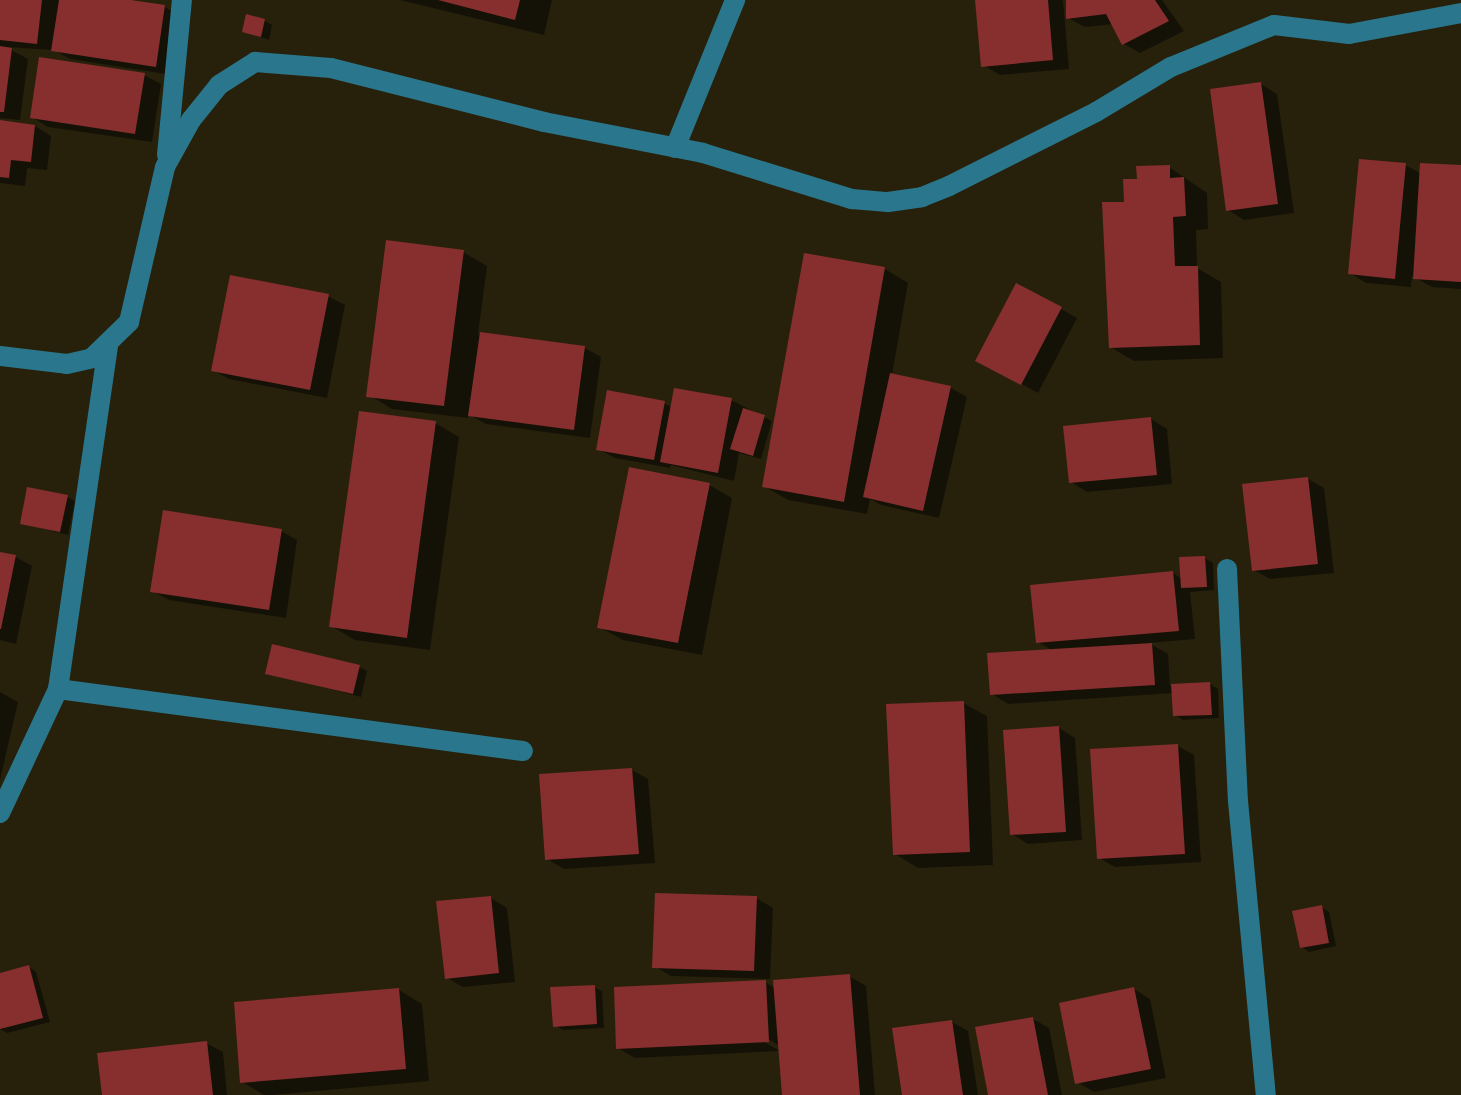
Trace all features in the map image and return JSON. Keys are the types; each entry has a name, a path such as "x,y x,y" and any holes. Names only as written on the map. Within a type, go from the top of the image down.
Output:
{"street":[{"path":"0,356 67,364 92,358 108,346 129,322 165,167 182,0"},
{"path":"675,148 735,0"},
{"path":"165,167 191,120 219,85 255,62 331,68 544,122 675,148 852,199 888,202 922,197 1096,112 1171,67 1274,25 1349,34 1461,13"},
{"path":"0,813 58,689 108,346"},
{"path":"1227,569 1238,801 1266,1095"},
{"path":"58,689 523,751"}],"building":[{"path":"0,0 42,0 37,44 0,40"},
{"path":"59,0 131,0 165,5 156,67 51,51"},
{"path":"438,0 520,0 515,20"},
{"path":"975,0 1048,0 1053,60 981,67"},
{"path":"1066,0 1155,0 1169,21 1122,45 1106,14 1066,19"},
{"path":"246,14 265,19 261,37 242,32"},
{"path":"0,46 12,48 4,112 0,112"},
{"path":"39,57 145,73 135,134 30,118"},
{"path":"1261,82 1278,204 1226,211 1210,89"},
{"path":"0,120 35,125 31,162 11,160 9,178 0,177"},
{"path":"1359,159 1406,163 1395,279 1348,274"},
{"path":"1420,163 1461,165 1461,282 1413,279"},
{"path":"1170,165 1170,178 1184,177 1186,216 1173,217 1175,266 1198,266 1200,345 1109,348 1102,202 1124,202 1123,179 1137,179 1136,166"},
{"path":"386,240 464,250 444,406 366,397"},
{"path":"804,253 885,267 844,502 762,487"},
{"path":"230,275 329,294 310,390 211,371"},
{"path":"1016,283 1062,307 1021,385 975,361"},
{"path":"480,332 585,346 574,430 468,416"},
{"path":"890,373 951,386 923,511 863,497"},
{"path":"674,388 732,398 718,473 660,462"},
{"path":"607,390 665,401 654,460 596,450"},
{"path":"743,408 765,415 753,456 730,449"},
{"path":"359,411 436,421 407,638 329,627"},
{"path":"1151,417 1157,475 1069,483 1063,426"},
{"path":"629,467 710,483 678,643 597,628"},
{"path":"1308,477 1318,564 1252,571 1242,484"},
{"path":"27,487 68,495 60,532 20,524"},
{"path":"163,510 282,529 269,610 150,592"},
{"path":"0,552 16,555 1,629 0,629"},
{"path":"1205,556 1207,587 1181,588 1179,557"},
{"path":"1173,571 1179,631 1036,643 1030,585"},
{"path":"1152,643 1155,685 990,695 987,653"},
{"path":"272,644 360,665 353,694 265,674"},
{"path":"1210,682 1212,715 1173,716 1171,684"},
{"path":"964,701 970,852 893,855 886,704"},
{"path":"1059,726 1066,832 1010,835 1003,730"},
{"path":"1178,744 1185,854 1097,859 1090,749"},
{"path":"632,768 639,854 545,860 539,774"},
{"path":"655,893 757,896 754,971 652,968"},
{"path":"491,896 499,973 445,979 436,901"},
{"path":"1322,905 1329,943 1300,948 1292,911"},
{"path":"29,965 43,1018 0,1029 0,973"},
{"path":"850,974 860,1095 782,1095 773,980"},
{"path":"766,980 769,1042 616,1049 614,987"},
{"path":"595,985 597,1024 553,1027 550,987"},
{"path":"1134,987 1151,1069 1075,1084 1059,1003"},
{"path":"399,988 406,1069 240,1083 234,1002"},
{"path":"1033,1017 1048,1095 988,1095 975,1027"},
{"path":"952,1020 963,1095 902,1095 892,1028"},
{"path":"207,1041 213,1095 102,1095 97,1053"}]}
